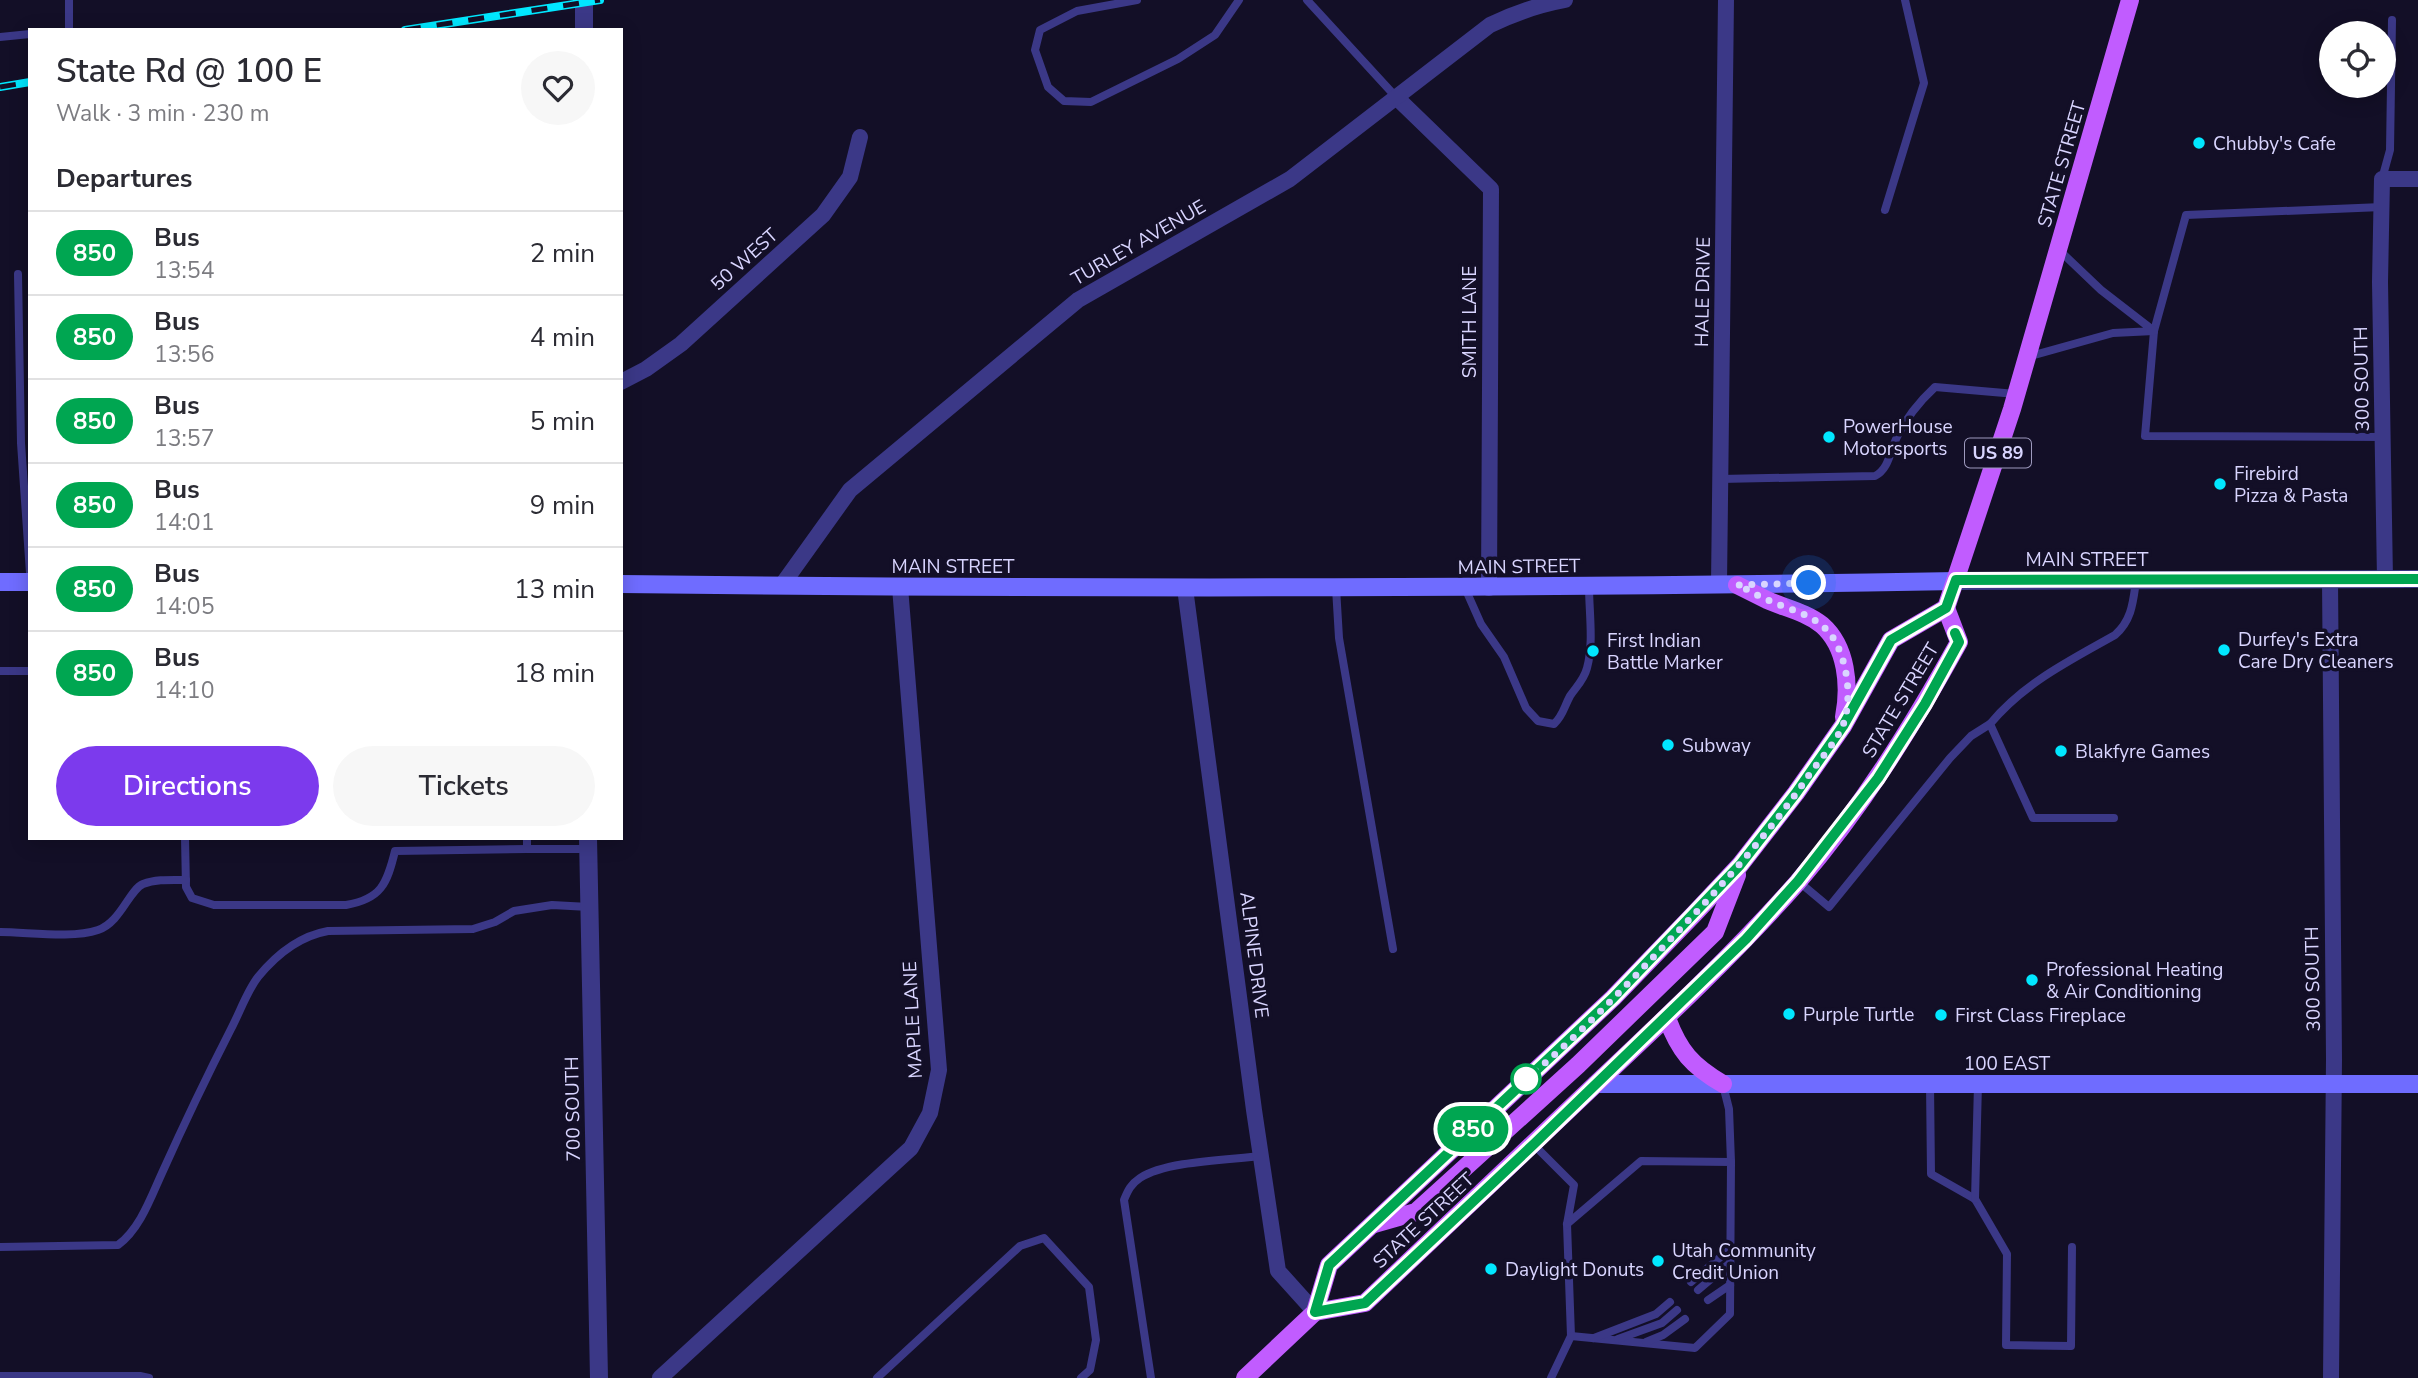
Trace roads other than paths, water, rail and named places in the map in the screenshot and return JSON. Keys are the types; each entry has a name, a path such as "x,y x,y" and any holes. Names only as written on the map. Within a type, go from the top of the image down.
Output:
{"main road":[{"name":"STATE STREET","path":"1956,580 2016,394 2130,0"},
{"name":"MAIN STREET","path":"623,584 1489,588 1956,580"},
{"name":"US 89","path":"1946,608 1956,580"},
{"path":"0,582 28,582"},
{"path":"1737,585 1804,614 1822,625 1835,641 1843,661 1846,679 1847,701 1843,726"},
{"name":"STATE STREET","path":"1252,1376 1315,1312 1329,1265 1613,998 1740,865 1796,793 1843,726 1891,640 1946,608 1959,642 1925,704 1878,778 1798,881 1746,939 1667,1018 1365,1303 1315,1312"},
{"path":"1371,1225 1416,1212 1578,1065 1715,932 1740,865"},
{"path":"1667,1018 1681,1051 1723,1084"},
{"path":"1578,1065 1596,1084"},
{"name":"100 EAST","path":"1596,1084 2418,1084"}],"street":[{"path":"584,0 584,28"},
{"name":"TURLEY AVENUE","path":"782,585 850,490 1078,300 1290,179 1490,26 1514,13 1565,0"},
{"name":"HALE DRIVE","path":"1719,584 1726,0"},
{"name":"SMITH LANE","path":"1396,97 1491,189 1489,588"},
{"name":"50 WEST","path":"623,381 646,369 681,344 823,215 850,177 860,137"},
{"path":"2382,179 2418,179"},
{"name":"300 SOUTH","path":"2382,179 2385,579"},
{"name":"MAIN STREET","path":"1956,580 2418,579"},
{"name":"300 SOUTH","path":"2330,580 2333,1085 2331,1378"},
{"name":"MAPLE LANE","path":"660,1378 911,1147 930,1114 939,1070 901,587"},
{"name":"ALPINE DRIVE","path":"1185,588 1278,1271 1315,1312"},
{"name":"700 SOUTH","path":"588,844 599,1378"}],"lane":[{"path":"69,0 69,28"},
{"path":"1137,0 1077,11 1040,30 1035,50 1048,87 1064,101 1091,102 1178,59 1215,35 1239,0"},
{"path":"1307,0 1396,97"},
{"path":"1885,210 1924,83 1905,0"},
{"path":"2382,179 2390,150 2392,20"},
{"path":"0,37 28,34"},
{"path":"2382,207 2186,215 2154,331 2145,436 2382,437"},
{"path":"2058,250 2101,290 2154,331"},
{"path":"18,274 21,443 28,544"},
{"path":"2027,357 2113,333 2154,331"},
{"path":"1720,479 1875,477 1883,472 1897,436 1920,401 1935,387 2016,394"},
{"path":"1798,881 1829,907 1950,758 1971,736 1990,724 2006,704 2036,680 2115,635 2125,626 2132,609 2136,580"},
{"path":"1465,588 1481,624 1504,657 1526,708 1538,721 1554,724 1561,718 1569,697 1579,687 1586,670 1589,655 1589,586"},
{"path":"1336,588 1339,638 1393,949"},
{"path":"0,671 28,671"},
{"path":"1990,724 2033,818 2114,818"},
{"path":"185,840 186,887 192,898 214,905 346,905 364,902 378,893 389,874 395,851 527,849 588,844"},
{"path":"527,840 527,849"},
{"path":"0,932 74,934 98,930 112,922 140,885 160,880 186,880"},
{"path":"0,1247 118,1245 127,1238 154,1190 256,979 274,959 293,945 313,934 328,932 473,929 495,922 514,911 552,905 589,907"},
{"path":"1571,1336 1695,1348 1730,1314 1731,1162 1729,1109 1723,1084"},
{"path":"1930,1084 1931,1174 1975,1199 2007,1254 2006,1345 2071,1346 2071,1247"},
{"path":"1975,1199 1978,1084"},
{"path":"1534,1144 1574,1185 1567,1224 1571,1336 1551,1378"},
{"path":"1151,1378 1125,1200 1129,1187 1142,1177 1165,1168 1261,1156"},
{"path":"1567,1224 1641,1161 1731,1162"},
{"path":"877,1378 1020,1246 1044,1238 1089,1287 1096,1340 1090,1370 1082,1378"},
{"path":"1691,1282 1730,1250"},
{"path":"1698,1290 1730,1263"},
{"path":"1708,1300 1730,1285"},
{"path":"1592,1338 1656,1314 1670,1302"},
{"path":"1615,1340 1662,1323 1677,1310"},
{"path":"1642,1343 1663,1335 1685,1319"},
{"path":"0,1376 149,1378"}],"railway":[{"path":"418,28 600,0"},
{"path":"0,87 28,82"}],"place":[{"name":"Chubby's Cafe","path":"2199,143"},
{"name":"PowerHouse Motorsports","path":"1829,437"},
{"name":"Firebird Pizza & Pasta","path":"2220,484"},
{"name":"Durfey's Extra Care Dry Cleaners","path":"2224,650"},
{"name":"First Indian Battle Marker","path":"1593,651"},
{"name":"Subway","path":"1668,745"},
{"name":"Blakfyre Games","path":"2061,751"},
{"name":"Professional Heating & Air Conditioning","path":"2032,980"},
{"name":"Purple Turtle","path":"1789,1014"},
{"name":"First Class Fireplace","path":"1941,1015"},
{"name":"Utah Community Credit Union","path":"1658,1261"},
{"name":"Daylight Donuts","path":"1491,1269"}]}
